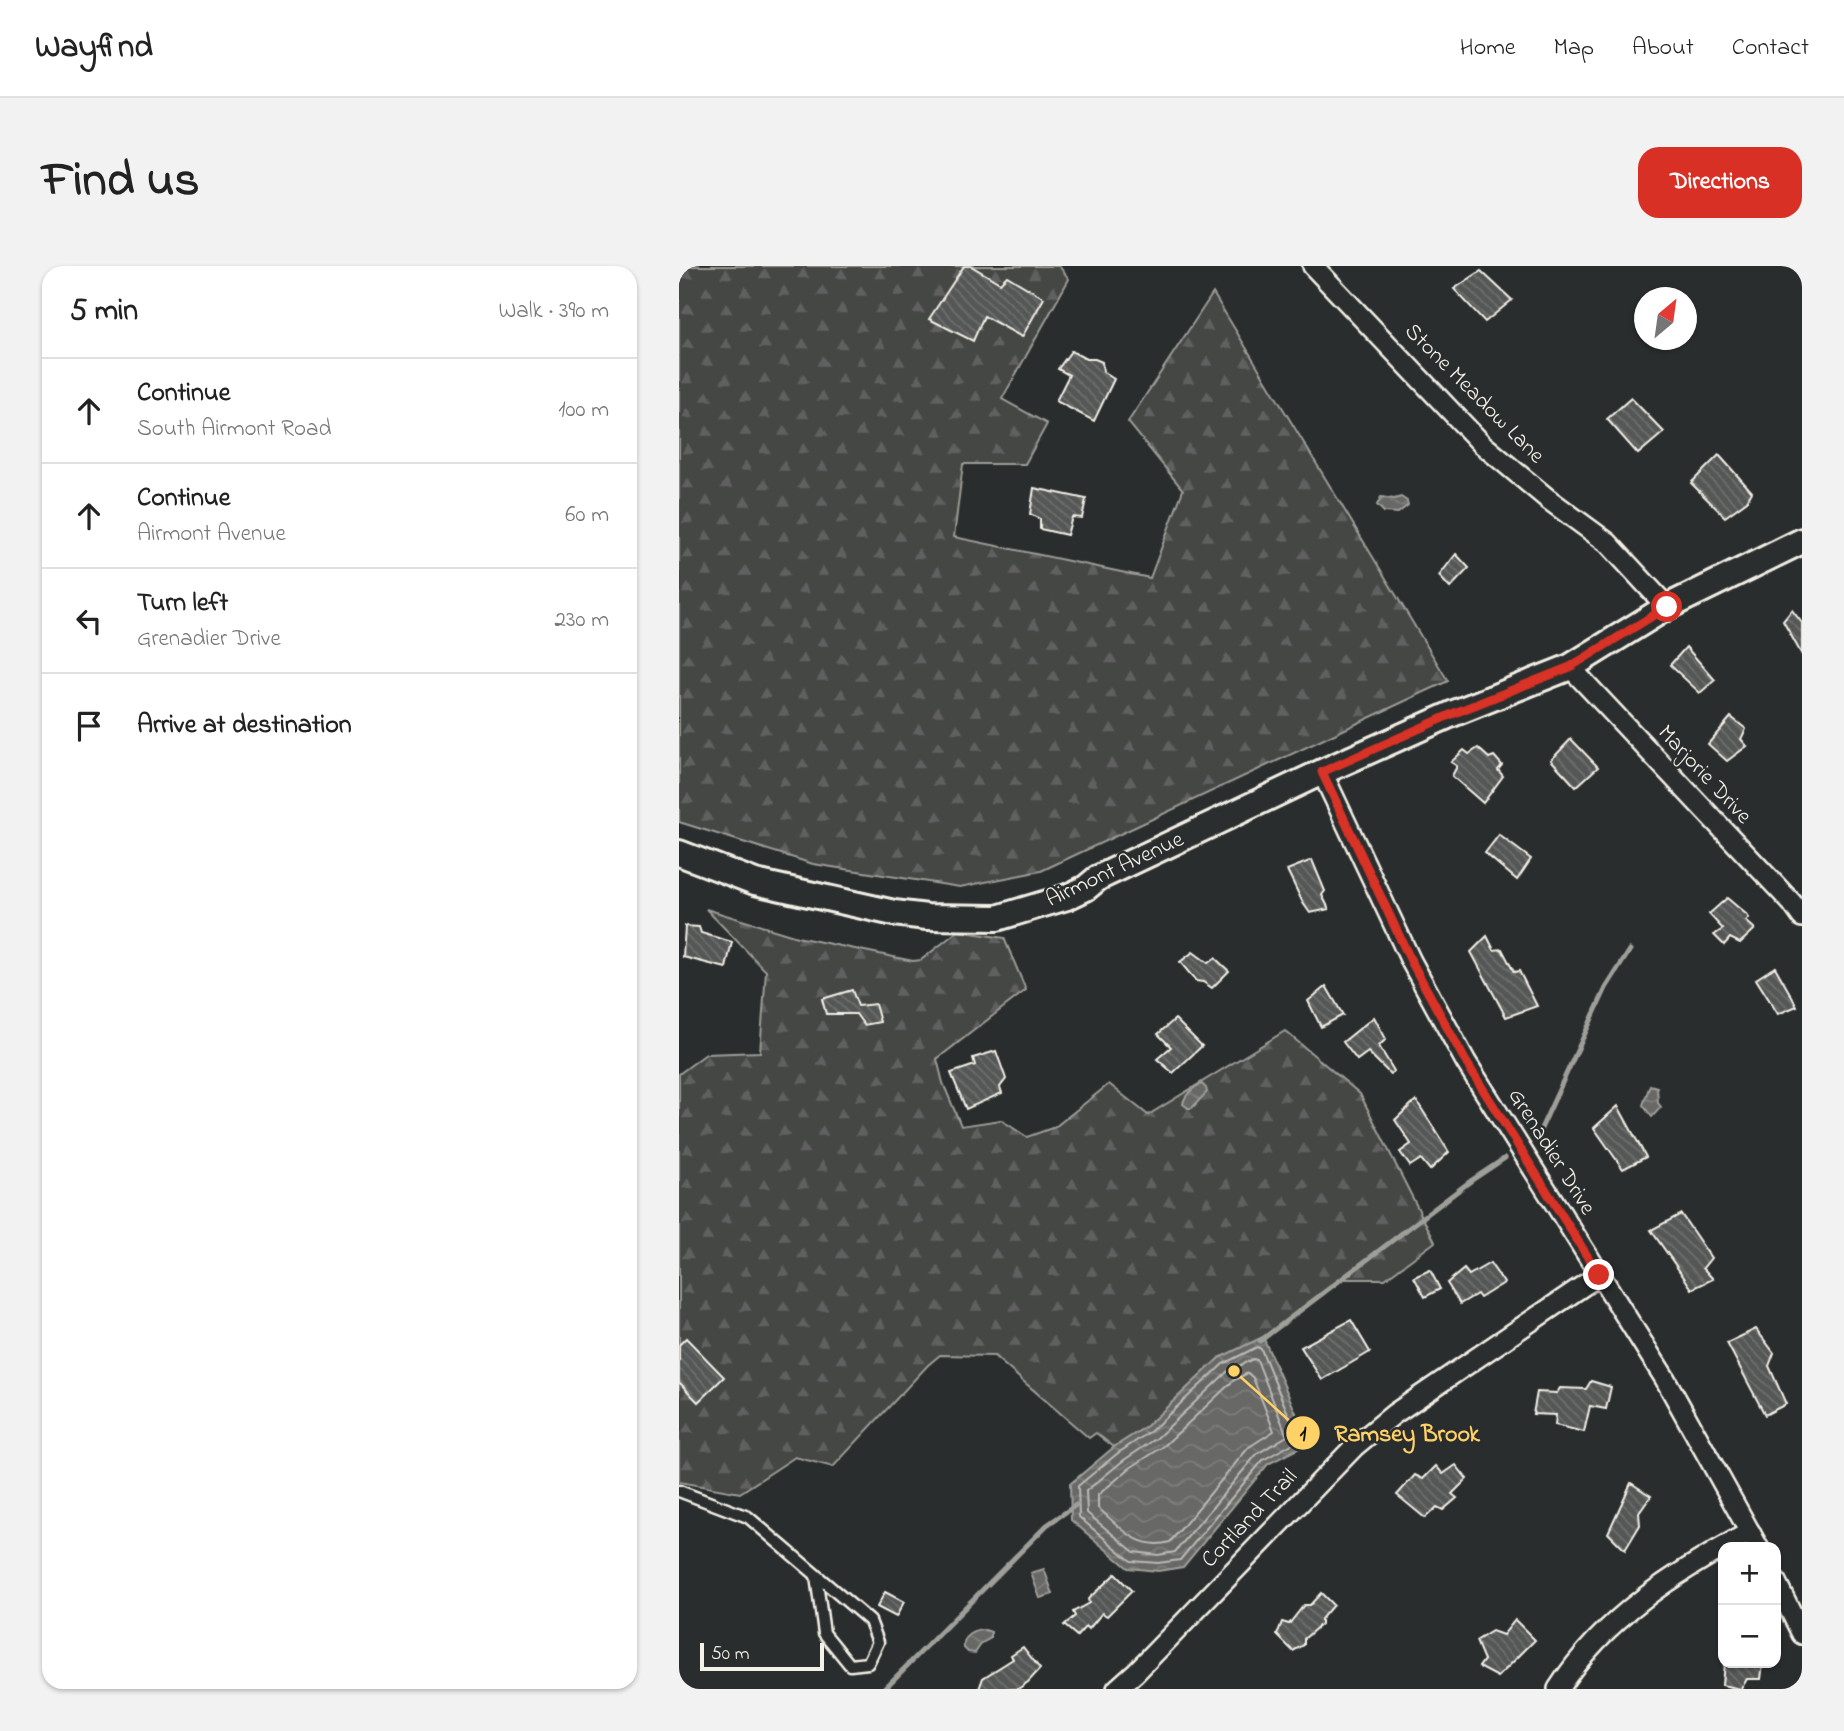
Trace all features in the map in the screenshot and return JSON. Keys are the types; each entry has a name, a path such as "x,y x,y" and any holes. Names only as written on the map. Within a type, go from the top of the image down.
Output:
{"street":[{"name":"Stone Meadow Lane","path":"1313,266 1482,444 1548,499 1608,543 1667,607"},
{"name":"Airmont Avenue","path":"679,853 755,882 894,913 927,917 997,918 1067,897 1086,888 1098,878 1322,772 1452,714 1570,667 1667,607 1802,541"},
{"name":"Marjorie Drive","path":"1570,667 1792,903 1802,917"},
{"name":"Grenadier Drive","path":"1322,772 1411,961 1466,1062 1664,1377 1754,1539"},
{"name":"Cortland Trail","path":"1117,1689 1355,1446 1394,1414 1599,1275"},
{"path":"1558,1689 1592,1645 1651,1591 1688,1566 1754,1539"},
{"path":"1781,1592 1802,1634"}],"lane":[{"path":"679,1491 748,1517 870,1621 878,1642 868,1663 850,1665 824,1633 816,1576"}],"green space":[{"path":"679,266 1059,266 1069,279 1002,399 1047,424 1025,464 963,464 954,537 1150,578 1183,490 1128,422 1213,293 1448,681 1041,871 960,887 813,864 679,822"},
{"path":"706,909 797,937 913,961 921,960 958,931 1004,938 1026,990 937,1059 943,1083 961,1126 1001,1120 1027,1137 1055,1127 1109,1084 1148,1115 1285,1031 1360,1094 1435,1242 1385,1279 1342,1279 1263,1337 1219,1358 1147,1426 1114,1447 1096,1433 1089,1438 994,1356 940,1355 833,1467 795,1457 740,1493 679,1482 679,1074 706,1054 760,1052 766,971"}],"water":[{"path":"1381,497 1401,497 1408,505 1398,513 1384,512 1377,505"},
{"path":"1202,1084 1207,1092 1192,1108 1188,1108 1183,1104 1185,1098"},
{"path":"1650,1085 1657,1087 1658,1103 1661,1107 1652,1117 1643,1105"},
{"path":"1263,1337 1309,1443 1268,1464 1183,1567 1158,1571 1128,1568 1071,1520 1070,1484 1114,1447 1147,1426 1219,1358"},
{"path":"1044,1569 1053,1594 1040,1598 1031,1573"},
{"path":"985,1630 991,1632 991,1638 982,1643 975,1653 968,1652 964,1648 967,1637"}],"building":[{"path":"964,266 971,266 1000,283 1007,276 1044,298 1022,337 984,316 973,341 929,319"},
{"path":"1481,271 1512,300 1485,322 1454,289"},
{"path":"1071,351 1086,359 1102,362 1103,372 1114,379 1094,421 1056,401 1069,375 1058,369"},
{"path":"1631,398 1664,432 1638,454 1607,419"},
{"path":"1719,455 1752,492 1747,501 1725,517 1691,483"},
{"path":"1034,488 1086,499 1082,518 1072,517 1067,535 1040,529 1040,519 1030,514"},
{"path":"1456,554 1469,568 1450,588 1439,576"},
{"path":"1792,610 1802,623 1802,655 1783,621"},
{"path":"1686,647 1715,680 1700,693 1670,665"},
{"path":"1731,717 1746,729 1741,739 1747,746 1727,761 1708,744"},
{"path":"1571,739 1598,767 1576,787 1551,760"},
{"path":"1478,748 1489,758 1494,756 1502,765 1498,770 1503,776 1483,803 1452,776 1457,766 1451,762 1464,750 1469,754"},
{"path":"1499,835 1531,859 1517,880 1485,853"},
{"path":"1312,860 1325,891 1322,895 1329,909 1310,913 1287,870"},
{"path":"1727,898 1747,915 1749,918 1746,921 1755,929 1740,943 1730,938 1724,945 1714,935 1723,929 1709,914"},
{"path":"685,926 699,927 701,933 732,942 726,968 683,957"},
{"path":"1487,936 1494,950 1502,949 1514,972 1519,971 1537,1006 1506,1017 1471,952"},
{"path":"1193,952 1208,963 1215,958 1229,971 1212,988 1196,981 1180,962"},
{"path":"1775,967 1797,1006 1778,1014 1756,979"},
{"path":"1326,986 1343,1015 1321,1027 1308,1001"},
{"path":"852,990 858,1006 875,1004 880,1022 864,1025 856,1014 826,1014 822,999"},
{"path":"1374,1017 1386,1039 1379,1046 1394,1071 1390,1074 1368,1052 1357,1060 1343,1042"},
{"path":"1175,1019 1202,1046 1173,1073 1157,1059 1171,1047 1158,1034"},
{"path":"996,1051 1006,1079 1000,1087 1002,1093 966,1109 951,1073 975,1065 973,1058"},
{"path":"1416,1100 1449,1152 1430,1170 1421,1159 1410,1166 1400,1152 1411,1144 1395,1120"},
{"path":"1618,1106 1646,1157 1623,1169 1594,1128"},
{"path":"1681,1214 1711,1258 1703,1268 1713,1279 1692,1289 1651,1230"},
{"path":"1490,1263 1504,1283 1480,1298 1477,1294 1460,1304 1447,1283 1464,1269 1469,1275"},
{"path":"1430,1270 1440,1289 1425,1297 1414,1277"},
{"path":"1351,1320 1370,1352 1322,1380 1301,1347"},
{"path":"1756,1329 1774,1353 1769,1366 1786,1404 1765,1415 1727,1343"},
{"path":"686,1338 724,1377 698,1402 679,1382 679,1345"},
{"path":"1591,1381 1611,1387 1606,1409 1590,1406 1584,1432 1555,1425 1556,1415 1533,1414 1537,1392 1557,1393 1560,1388 1586,1389"},
{"path":"1456,1465 1467,1479 1452,1494 1457,1498 1443,1510 1437,1507 1425,1518 1397,1495 1415,1475 1423,1479 1436,1466 1443,1474"},
{"path":"1631,1483 1651,1496 1639,1513 1640,1525 1625,1550 1608,1533"},
{"path":"1115,1574 1132,1591 1107,1616 1102,1613 1089,1629 1086,1626 1077,1636 1064,1625 1075,1616 1073,1612 1089,1603 1088,1599"},
{"path":"885,1592 904,1602 896,1617 877,1607"},
{"path":"1321,1593 1333,1605 1321,1619 1321,1624 1304,1639 1304,1645 1293,1651 1277,1635 1282,1622 1289,1624 1304,1605 1310,1605"},
{"path":"1515,1620 1535,1640 1498,1677 1479,1667 1484,1660 1476,1641 1492,1631 1503,1635"},
{"path":"1023,1647 1040,1669 1028,1682 1018,1689 979,1689 983,1678 1013,1659 1011,1655"},
{"path":"1724,1668 1762,1668 1761,1679 1747,1679 1741,1689 1722,1685"}],"waterway":[{"path":"1538,1135 1606,988 1630,950"},
{"path":"1260,1341 1472,1180 1505,1158"},
{"path":"884,1689 1047,1525 1076,1505"}],"place":[{"name":"Ramsey Brook","path":"1234,1371"}],"route":[{"path":"1599,1275 1466,1062 1411,961 1322,772 1452,714 1570,667 1667,607"}]}
